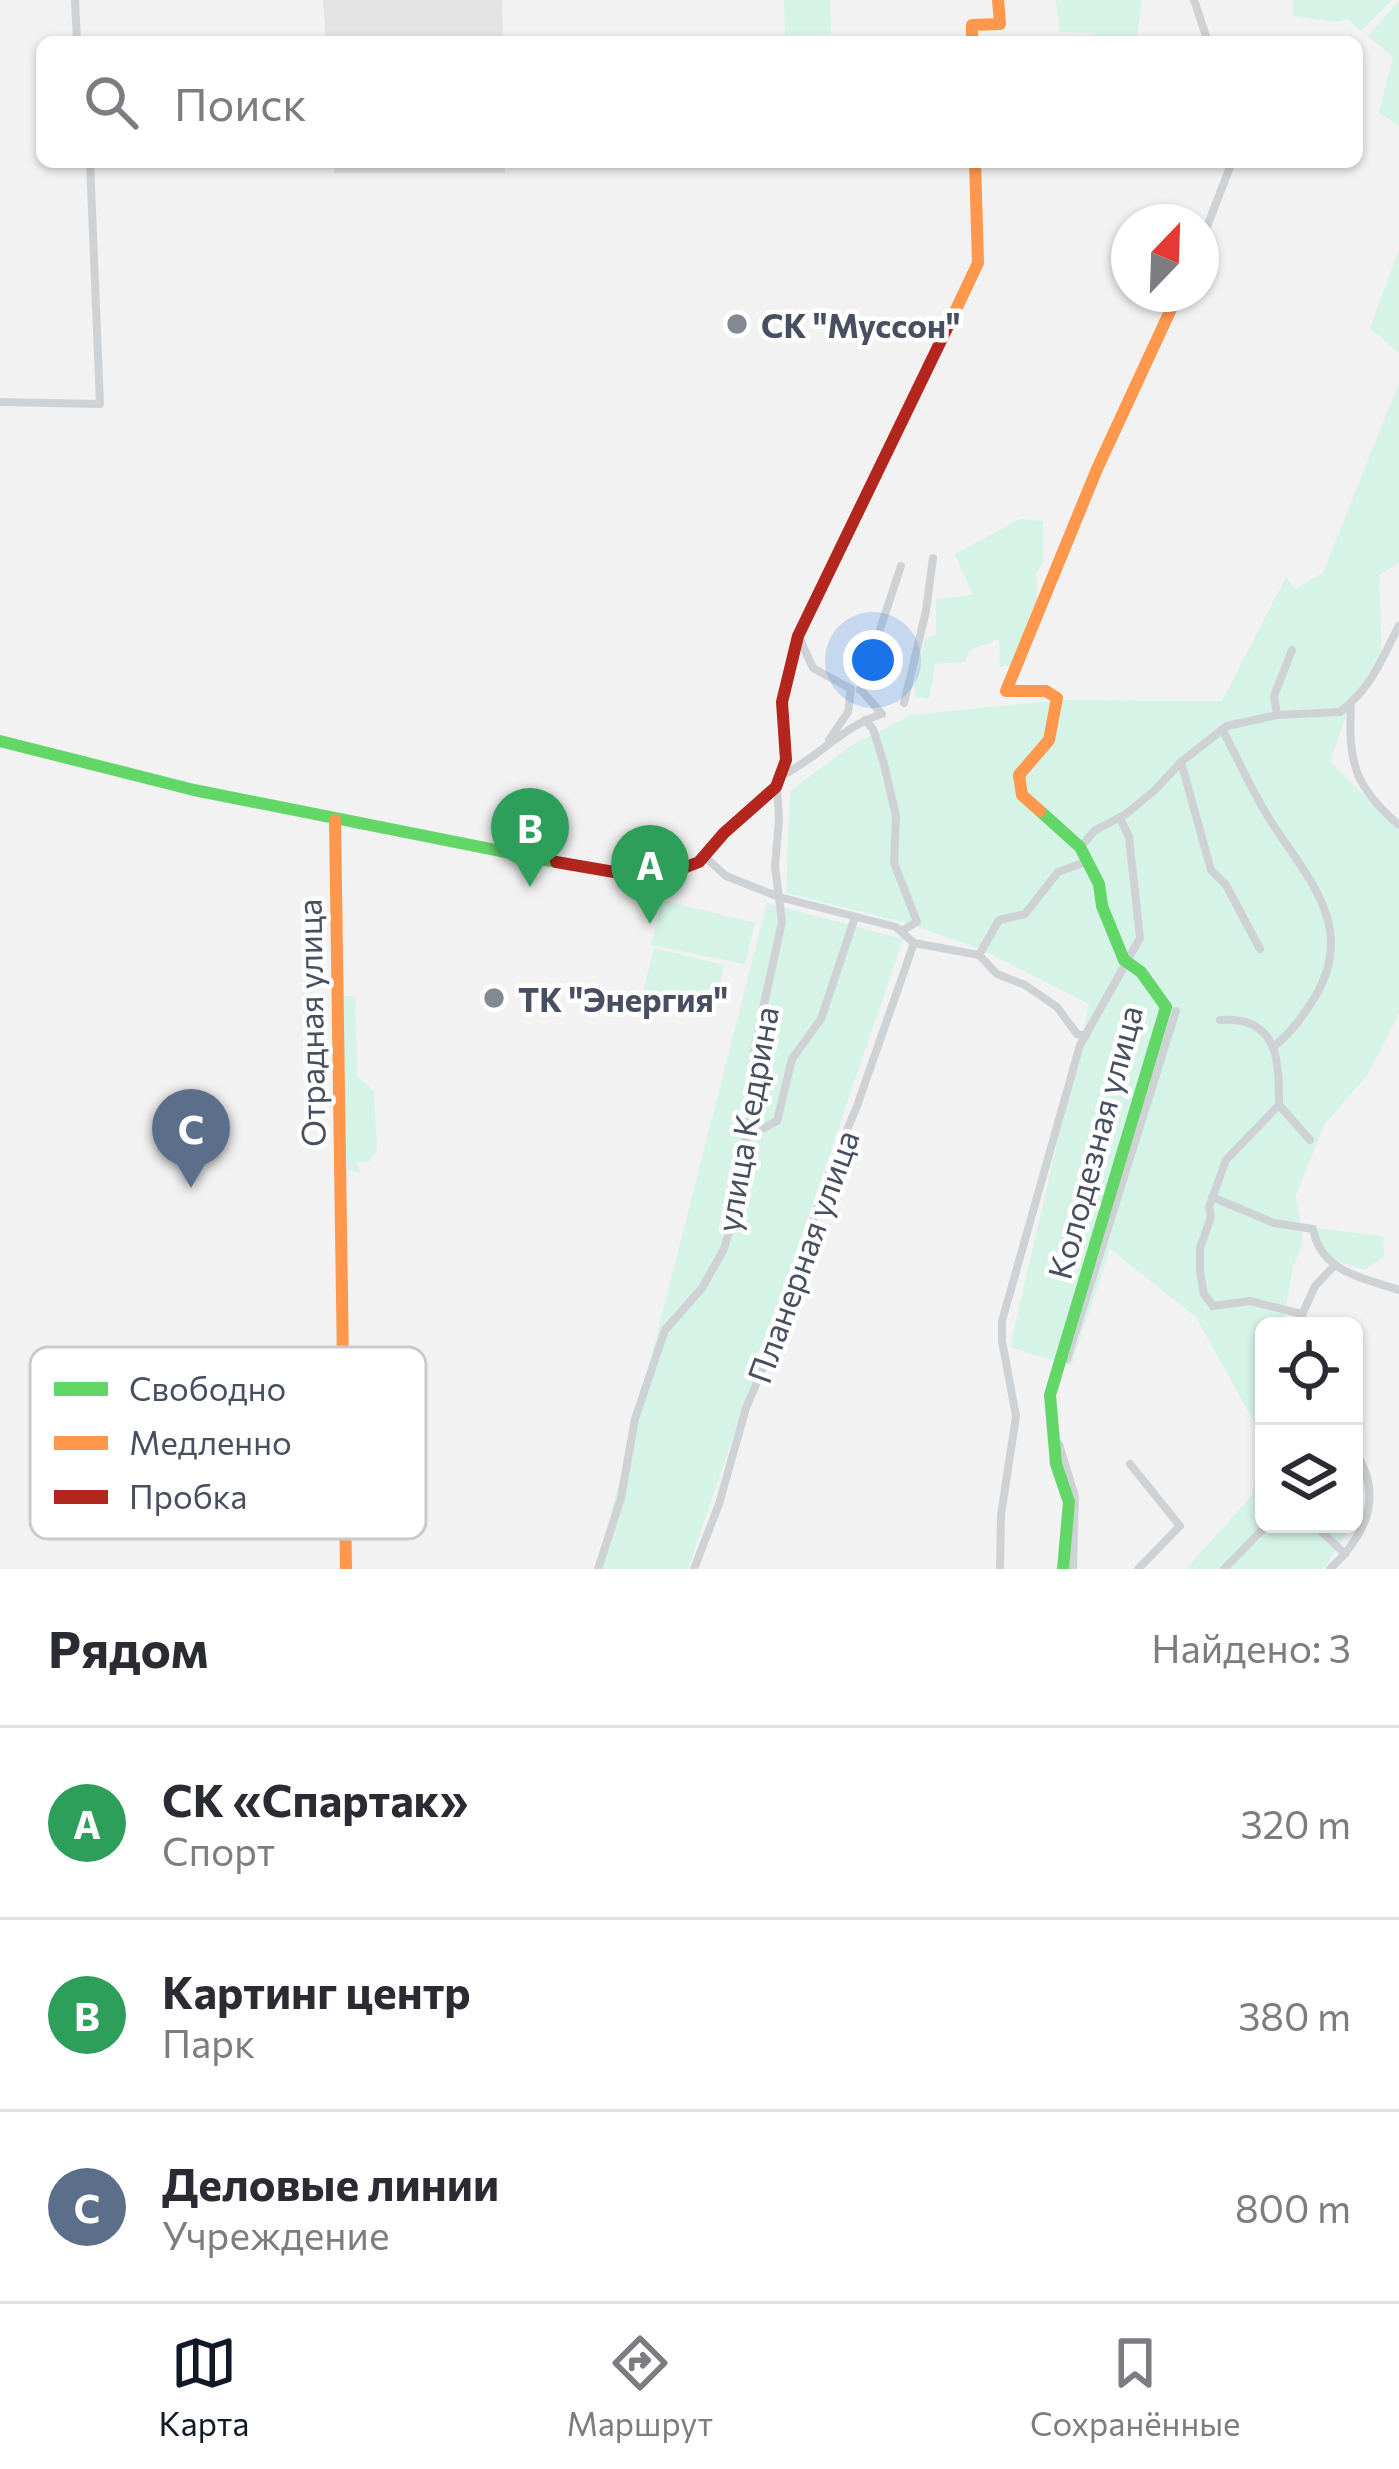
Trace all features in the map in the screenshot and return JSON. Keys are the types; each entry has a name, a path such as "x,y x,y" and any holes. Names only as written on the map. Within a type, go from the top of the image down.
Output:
{"street":[{"path":"75,0 77,36"},
{"path":"972,36 971,25 1000,24 998,0"},
{"path":"1194,0 1206,36"},
{"path":"0,402 100,404 90,168"},
{"path":"780,781 786,760 782,702 798,636 978,263 975,168"},
{"path":"1216,204 1230,168"},
{"name":"Колодезная улица","path":"1063,1569 1069,1502 1056,1463 1050,1395 1166,1007 1141,972 1124,960 1102,906 1100,884 1080,847 1027,801 1019,787 1022,770 1049,740 1057,698 1050,691 1006,692 1097,470 1170,312"},
{"path":"904,703 934,558"},
{"path":"824,746 848,712 902,566"},
{"path":"1080,847 1094,831 1120,818 1155,790 1222,729 1277,715 1340,712 1384,663 1385,650 1399,626"},
{"path":"798,636 813,668"},
{"path":"1277,715 1274,696 1292,650"},
{"path":"1384,663 1399,664"},
{"path":"0,741 194,790 639,879 700,862 780,781 824,746 882,714 856,689 813,668 788,667"},
{"path":"1352,703 1356,777 1371,801 1399,825"},
{"path":"865,720 873,729 884,764 896,816 895,863 917,922 903,930"},
{"path":"1222,729 1268,816 1307,875 1334,947 1310,1005 1289,1035 1273,1047"},
{"path":"1181,762 1211,870 1226,885 1260,949"},
{"name":"улица Кедрина","path":"598,1569 621,1498 635,1419 665,1330 702,1288 724,1249 753,1100 754,1050 782,922 775,866 780,781"},
{"path":"1000,1569 1000,1515 1016,1416 1002,1321 1080,1045 1140,938 1129,837 1120,818"},
{"name":"Отрадная улица","path":"334,820 342,1347"},
{"path":"704,856 726,877 779,897 903,930 914,943 979,956 997,974 1025,985 1057,1007 1077,1034 1086,1036"},
{"path":"979,956 999,920 1025,914 1058,872 1085,862"},
{"path":"748,1123 764,1128 777,1121 792,1059 821,1019 855,917"},
{"name":"Планерная улица","path":"694,1569 826,1180 914,943"},
{"name":"Колодезная улица","path":"1073,1569 1075,1497 1059,1444 1056,1396 1176,1011"},
{"path":"1220,1020 1242,1018 1265,1035 1279,1059 1279,1105 1310,1140"},
{"path":"1279,1105 1226,1160 1200,1248 1204,1294 1213,1306 1250,1301 1302,1314"},
{"path":"1212,1197 1274,1223 1312,1229 1316,1246 1334,1266 1399,1290"},
{"path":"1301,1317 1315,1286 1334,1266"},
{"path":"1130,1464 1180,1526 1138,1569"},
{"path":"1363,1472 1369,1486 1363,1532"},
{"path":"1224,1569 1259,1533"},
{"path":"1323,1533 1345,1554"},
{"path":"1330,1569 1363,1533"},
{"name":"Отрадная улица","path":"346,1539 346,1569"}],"shaded area":[{"path":"323,0 502,0 503,36 326,36"},
{"path":"334,168 505,168 505,173 334,173"}],"green space":[{"path":"784,0 830,0 831,34 785,35"},
{"path":"1056,0 1142,0 1137,36 1060,32"},
{"path":"1293,0 1392,0 1361,31 1348,19 1293,16"},
{"path":"1399,1 1399,125 1379,113 1393,57 1368,36"},
{"path":"1399,250 1399,353 1370,328"},
{"path":"1399,383 1399,563 1379,575 1382,661 1351,703 1330,761 1399,831 1399,1013 1368,1074 1324,1125 1296,1195 1303,1242 1292,1270 1284,1317 1255,1317 1255,1424 1196,1317 1110,1249 1071,1366 1010,1347 1089,1004 980,949 910,924 786,893 790,791 852,745 912,715 1059,700 1222,701 1286,577 1295,589 1323,573"},
{"path":"1020,519 1043,521 1043,562 1036,574 1038,610 1016,664 1000,667 999,639 970,650 965,662 935,664 929,699 916,697 925,639 936,635 936,599 973,595 955,554"},
{"path":"662,900 755,923 745,964 651,945"},
{"path":"767,903 903,939 688,1569 597,1569"},
{"path":"654,948 724,965 713,1012 642,996"},
{"path":"319,950 320,976 312,997 312,1062 307,1066 302,986"},
{"path":"340,996 355,996 357,1076 374,1091 377,1152 368,1162 357,1161 360,1173 347,1170"},
{"path":"1316,1228 1383,1236 1384,1256 1365,1270 1332,1259"},
{"path":"1255,1479 1255,1533 1346,1533 1324,1569 1186,1569 1252,1495"}],"traffic: fast":[{"path":"0,741 194,790 556,862"},
{"path":"1040,811 1080,847 1099,884 1102,906 1124,960 1141,972 1166,1007 1050,1395 1056,1464 1069,1502 1063,1569"}],"traffic: slow":[{"path":"972,36 972,25 1000,24 998,0"},
{"path":"951,320 978,263 975,168"},
{"path":"1040,811 1022,795 1019,775 1049,740 1057,698 1046,691 1006,691 1097,469 1170,312"},
{"path":"335,820 343,1347"},
{"path":"346,1539 346,1569"}],"traffic: jam":[{"path":"556,862 655,879 699,862 776,787 786,760 782,702 798,636 951,320"}],"place":[{"name":"СК \"Муссон\"","path":"737,324"},
{"name":"Картинг центр","path":"530,887"},
{"name":"СК «Спартак»","path":"650,924"},
{"name":"ТК \"Энергия\"","path":"494,998"},
{"name":"Деловые линии","path":"191,1188"}]}
